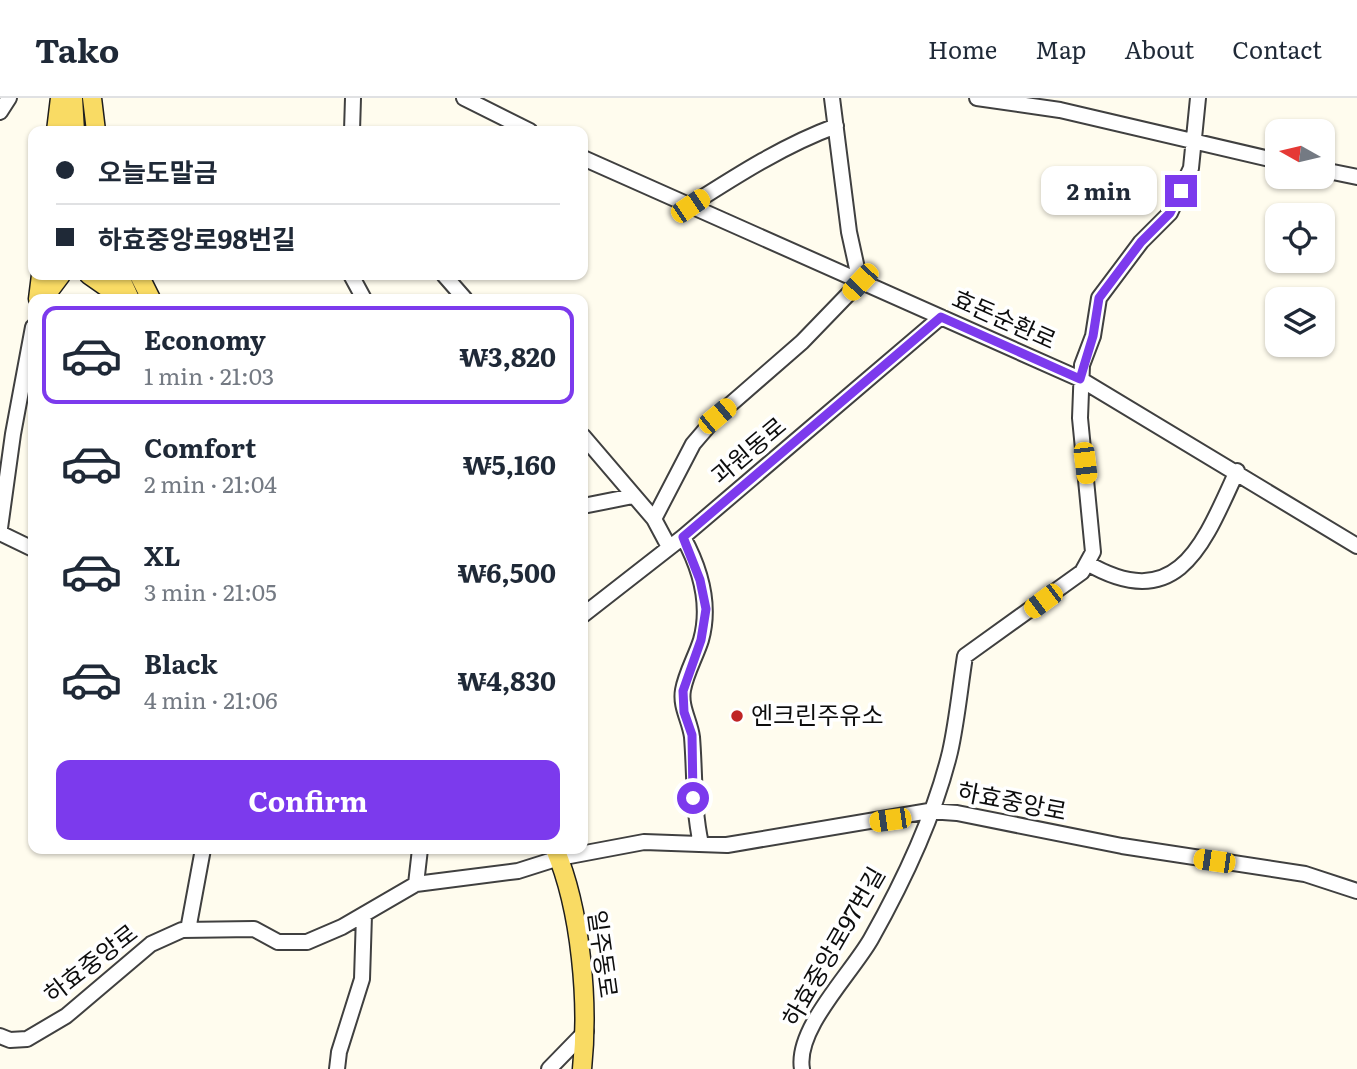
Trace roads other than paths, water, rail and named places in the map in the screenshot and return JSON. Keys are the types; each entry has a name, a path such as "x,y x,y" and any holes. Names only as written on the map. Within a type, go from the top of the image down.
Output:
{"main road":[{"path":"57,126 60,98"},
{"path":"73,98 75,126"},
{"path":"92,98 95,126"},
{"path":"44,294 57,280"},
{"path":"96,280 112,294"},
{"name":"일주동로","path":"557,854 579,947 586,1031 582,1069"}],"street":[{"path":"0,112 9,98"},
{"path":"352,126 353,98"},
{"path":"464,98 520,126"},
{"path":"654,519 694,444 717,416 802,342 860,282 849,232 832,98"},
{"path":"977,98 1060,110 1265,158"},
{"path":"1198,98 1191,168 1170,213 1141,242 1099,298 1093,336 1080,379 1080,418 1093,552 1087,563 1116,579 1129,582 1169,576 1196,550 1215,519 1237,471"},
{"path":"690,206 810,135 836,126"},
{"name":"효돈순환로","path":"588,160 1080,379 1237,471 1357,546"},
{"path":"1335,172 1357,177"},
{"path":"448,280 461,294"},
{"name":"과원동로","path":"588,611 683,537 941,317"},
{"path":"28,354 0,524 28,545"},
{"path":"588,442 654,519 669,547"},
{"path":"588,505 633,496"},
{"path":"683,537 700,580 706,609 701,640 683,691 684,712 692,735 694,814 701,844"},
{"name":"하효중앙로97번길","path":"802,1069 800,1052 807,1034 871,940 902,878 929,811 950,750 965,656 1082,572 1087,563"},
{"name":"하효중앙로","path":"588,850 644,842 740,843 929,811 957,813 1122,846 1305,874 1357,891"},
{"path":"188,930 202,854"},
{"path":"416,884 419,854"},
{"name":"하효중앙로","path":"0,1036 10,1040 27,1039 66,1016 151,944 188,930 254,929 278,942 306,942 364,915 416,884 518,871 557,854"},
{"path":"337,1069 339,1052 362,979 364,915"},
{"path":"549,1069 586,1031"}],"place":[{"name":"엔크린주유소","path":"737,716"}]}
